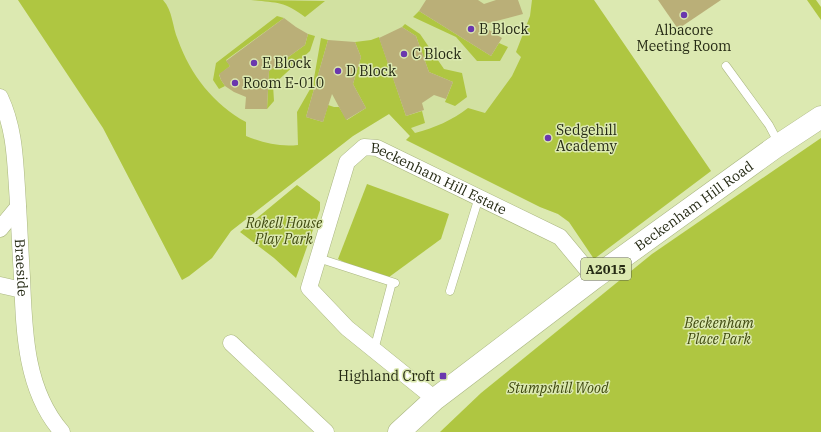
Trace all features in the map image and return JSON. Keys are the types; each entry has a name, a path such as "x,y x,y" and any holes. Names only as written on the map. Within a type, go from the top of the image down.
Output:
{"main road":[{"name":"Beckenham Hill Road","path":"399,432 435,399 594,278 821,116"}],"street":[{"name":"Braeside","path":"0,97 6,110 15,144 24,327 32,375 42,402 62,432"},
{"name":"Beckenham Hill Estate","path":"435,399 347,328 309,288 347,162 364,147 377,148 560,237 594,278"},
{"path":"0,230 18,207"},
{"path":"0,285 22,290"},
{"path":"231,343 326,432"}],"lane":[{"path":"726,66 769,125 780,144"},
{"path":"450,291 479,197"},
{"path":"318,258 393,285 374,350"}],"shaded area":[{"name":"Sedgehill Academy","path":"18,0 594,0 711,171 594,259 569,222 558,214 540,207 406,140 410,136 389,114 353,136 231,231 212,258 182,280 103,128"}],"green space":[{"name":"Sedgehill Academy","path":"18,0 163,0 171,14 176,35 189,65 204,87 214,98 234,115 246,122 246,136 272,144 298,145 297,112 313,84 321,38 328,40 306,117 323,122 328,105 339,107 347,120 366,108 353,84 361,57 355,42 371,40 379,37 406,116 422,111 425,123 411,128 415,133 443,123 468,108 485,113 512,76 521,57 516,52 530,16 532,0 594,0 711,171 594,259 569,222 558,214 540,207 406,140 410,136 389,114 353,136 231,231 212,258 182,280 103,128"},
{"path":"251,0 325,1 305,17 285,5 274,2"},
{"path":"807,0 816,0 821,7 821,20"},
{"path":"419,11 491,56 499,43 508,47 500,61 477,61 456,37 413,17"},
{"path":"277,16 284,18 226,60 230,66 219,75 225,86 219,89 213,80 216,63"},
{"path":"405,24 420,34 444,69 462,73 467,97 455,106 445,102 453,82 429,72 416,36 402,27"},
{"path":"308,34 315,36 310,51 273,85 274,101 267,109 269,71 305,45"},
{"name":"Beckenham Place Park","path":"821,138 821,432 440,432 481,393 652,254"},
{"path":"367,184 449,214 441,239 385,280 367,274 338,259"},
{"name":"Rokell House Play Park","path":"297,185 320,202 320,210 296,278 274,258 240,232"}],"building":[{"name":"B Block","path":"426,0 478,0 484,4 496,0 518,0 523,14 481,25 502,38 491,56 419,11"},
{"name":"Albacore Meeting Room","path":"658,0 721,0 678,29"},
{"name":"E Block","path":"284,18 308,34 305,45 269,71 267,109 245,109 246,97 225,86 219,74 230,66 226,61"},
{"name":"C Block","path":"402,27 416,36 429,72 453,82 446,99 434,95 422,103 424,110 406,116 379,38"},
{"name":"D Block","path":"328,40 355,42 361,57 353,84 366,108 346,120 332,94 323,122 306,117"}],"place":[{"name":"Albacore Meeting Room","path":"684,15"},
{"name":"B Block","path":"471,29"},
{"name":"C Block","path":"404,54"},
{"name":"E Block","path":"254,63"},
{"name":"D Block","path":"338,71"},
{"name":"Room E-010","path":"235,83"},
{"name":"Sedgehill Academy","path":"548,138"},
{"name":"Highland Croft","path":"443,376"}],"park label":[{"name":"Stumpshill Wood","path":"558,388"}]}
